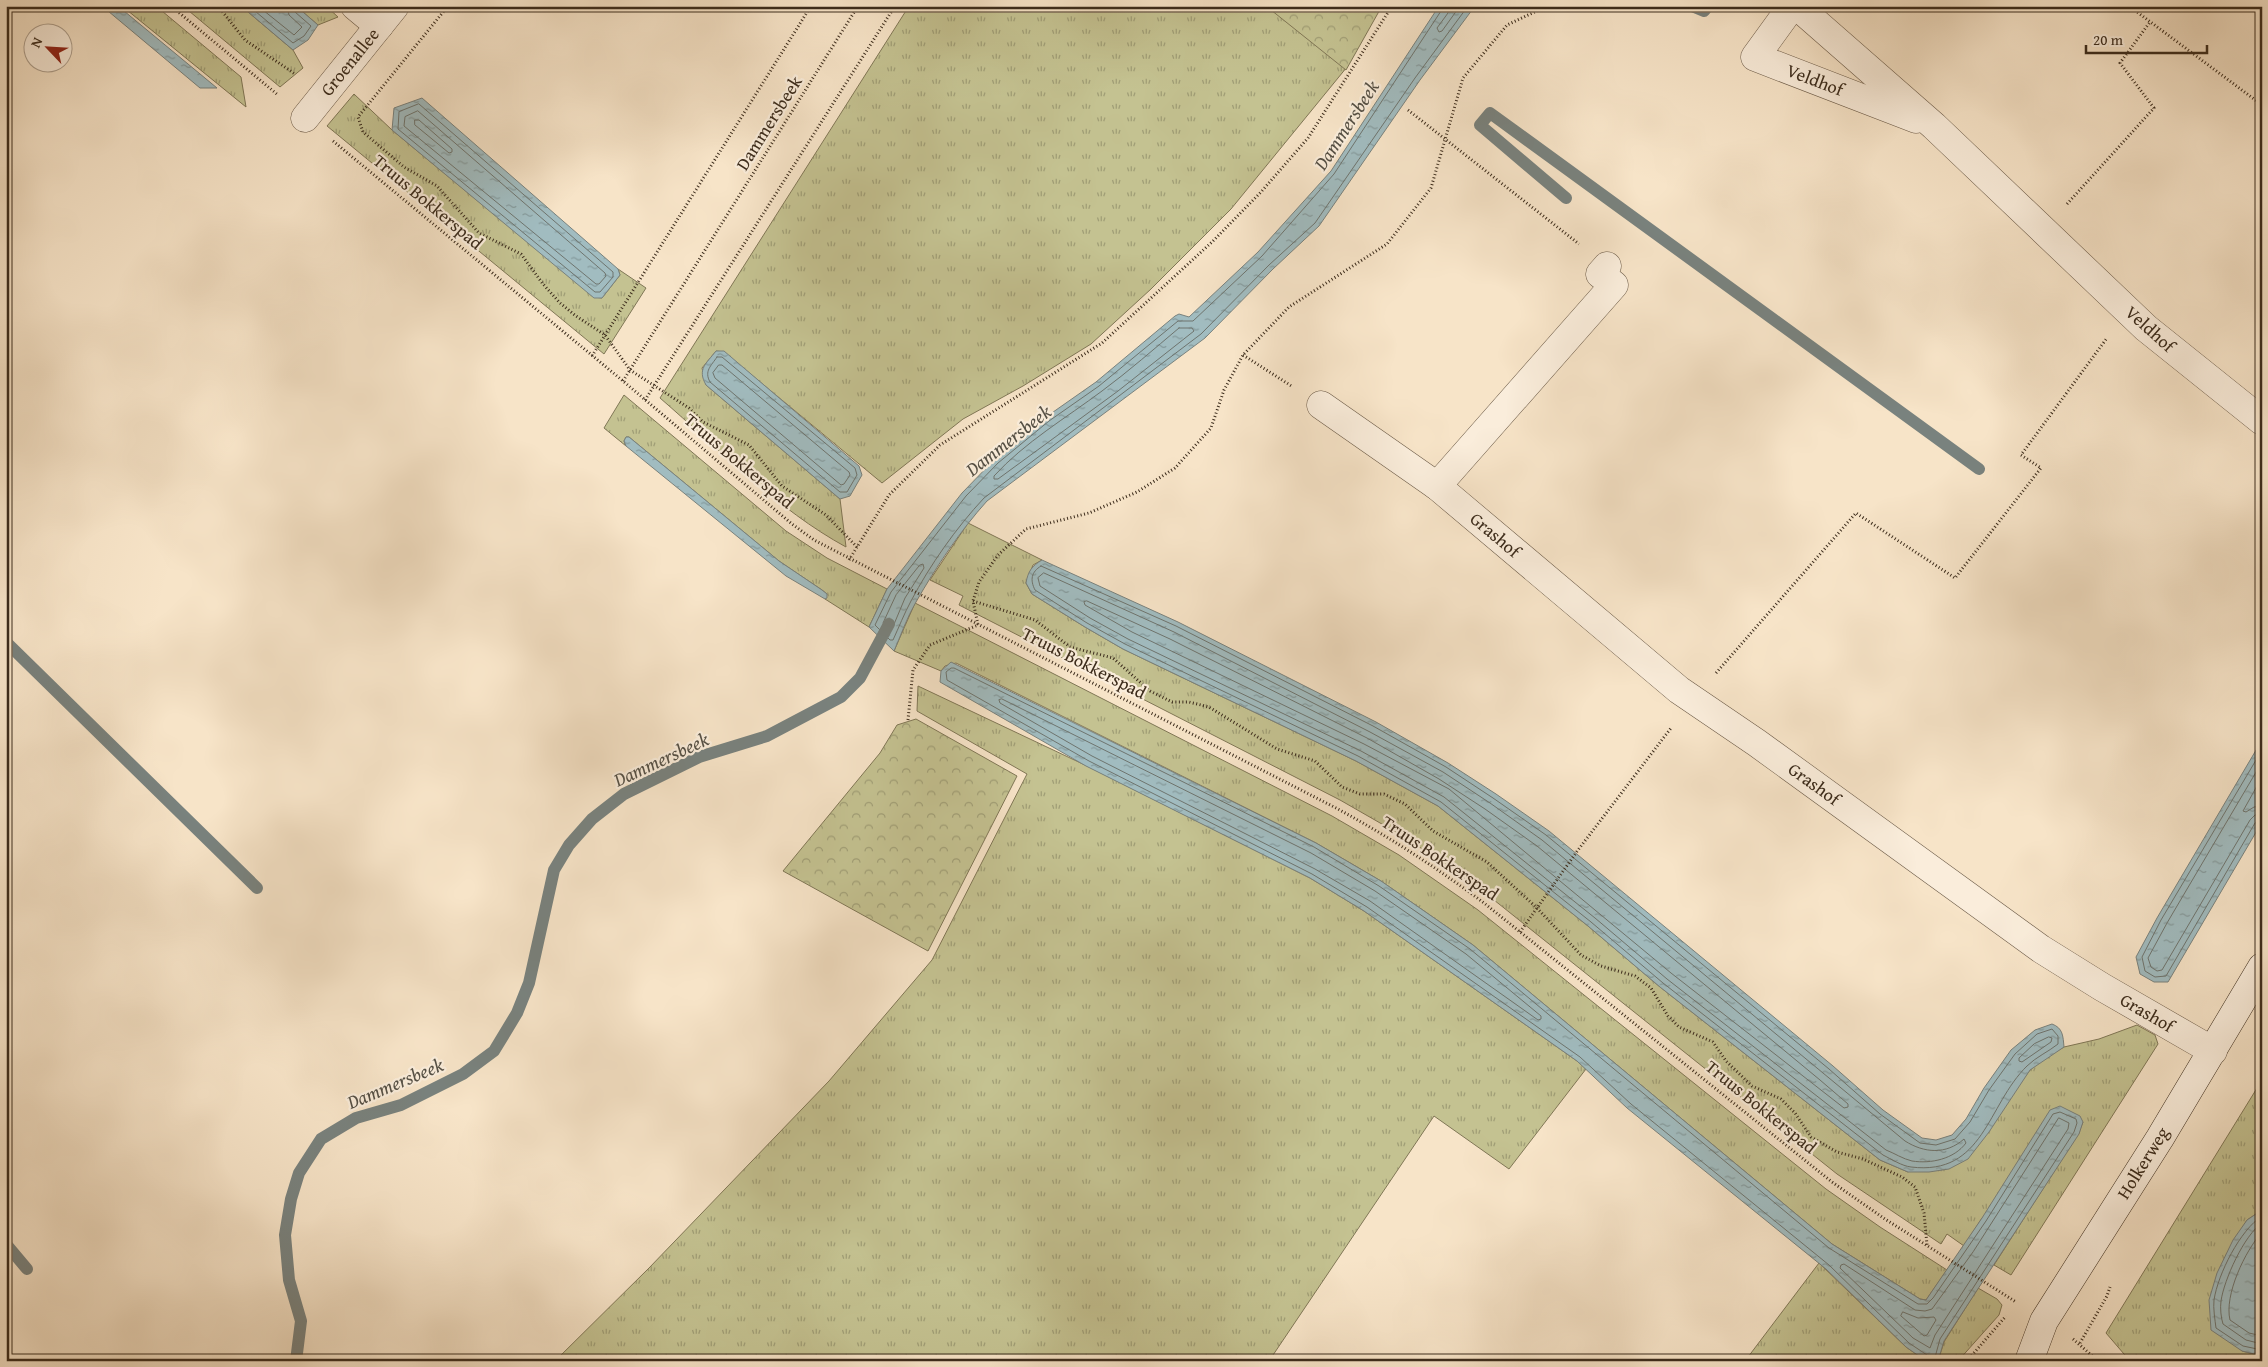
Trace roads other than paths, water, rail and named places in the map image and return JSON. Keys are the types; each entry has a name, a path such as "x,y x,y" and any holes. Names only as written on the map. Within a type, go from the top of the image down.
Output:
{"street":[{"path":"355,6 387,16"},
{"name":"Veldhof","path":"1792,6 1755,57 1934,126"},
{"name":"Veldhof","path":"1797,6 1934,126 2042,232 2146,328 2262,421"},
{"name":"Groenallee","path":"305,118 387,16"},
{"path":"1437,486 1614,285 1600,274 1607,266"},
{"name":"Grashof","path":"1321,405 1437,486 1679,690 1757,743 2041,949 2102,987 2213,1051"},
{"name":"Holkerweg","path":"2029,1361 2044,1321 2213,1051 2262,967"}],"water":[{"path":"102,6 118,6 217,88 200,88"},
{"path":"241,6 296,6 318,25 308,40 293,50"},
{"path":"1439,6 1475,6 1420,80 1319,226 1273,269 1205,338 987,501 958,537 932,576 916,602 894,651 869,627 887,589 962,493 995,459 1046,417 1096,382 1175,316 1179,314 1189,317 1258,252 1331,171"},
{"path":"422,98 618,269 620,275 602,298 594,298 392,130 394,108"},
{"path":"716,351 724,351 859,466 862,475 850,496 840,499 706,385 702,375 704,367"},
{"path":"626,437 629,437 779,561 827,594 827,598 825,599 786,576 626,446 624,441"},
{"path":"1042,560 1178,622 1376,722 1448,763 1496,794 1549,831 1833,1066 1883,1110 1922,1138 1936,1140 1952,1135 1966,1119 1984,1088 2011,1050 2035,1030 2052,1024 2056,1026 2062,1033 2064,1047 2030,1070 1989,1132 1968,1159 1949,1169 1929,1172 1908,1172 1880,1160 1660,987 1588,926 1438,806 1356,761 1123,649 1032,594 1026,583 1029,572"},
{"path":"951,662 1316,843 1381,881 1473,945 1832,1244 1920,1299 1926,1300 1982,1218 2050,1110 2060,1106 2080,1116 2083,1122 2079,1134 1944,1341 1938,1361 1926,1361 1906,1347 1826,1269 1627,1108 1577,1061 1364,911 1310,878 1086,766 940,682 941,671"},
{"path":"2262,740 2262,822 2168,982 2154,982 2140,974 2136,957"},
{"path":"2262,1210 2262,1356 2242,1351 2211,1330 2209,1300 2217,1273 2233,1240 2247,1220"}],"waterway":[{"path":"1692,6 1704,11 1708,6"},
{"path":"1566,198 1480,125 1490,113 1979,469"},
{"name":"Dammersbeek","path":"296,1361 301,1321 289,1280 285,1235 291,1199 299,1173 321,1139 356,1118 401,1105 463,1074 494,1051 517,1013 529,983 554,870 569,845 592,819 624,794 699,757 767,736 841,697 860,678 889,624"},
{"path":"6,642 257,888"},
{"path":"6,1244 27,1269"}]}
